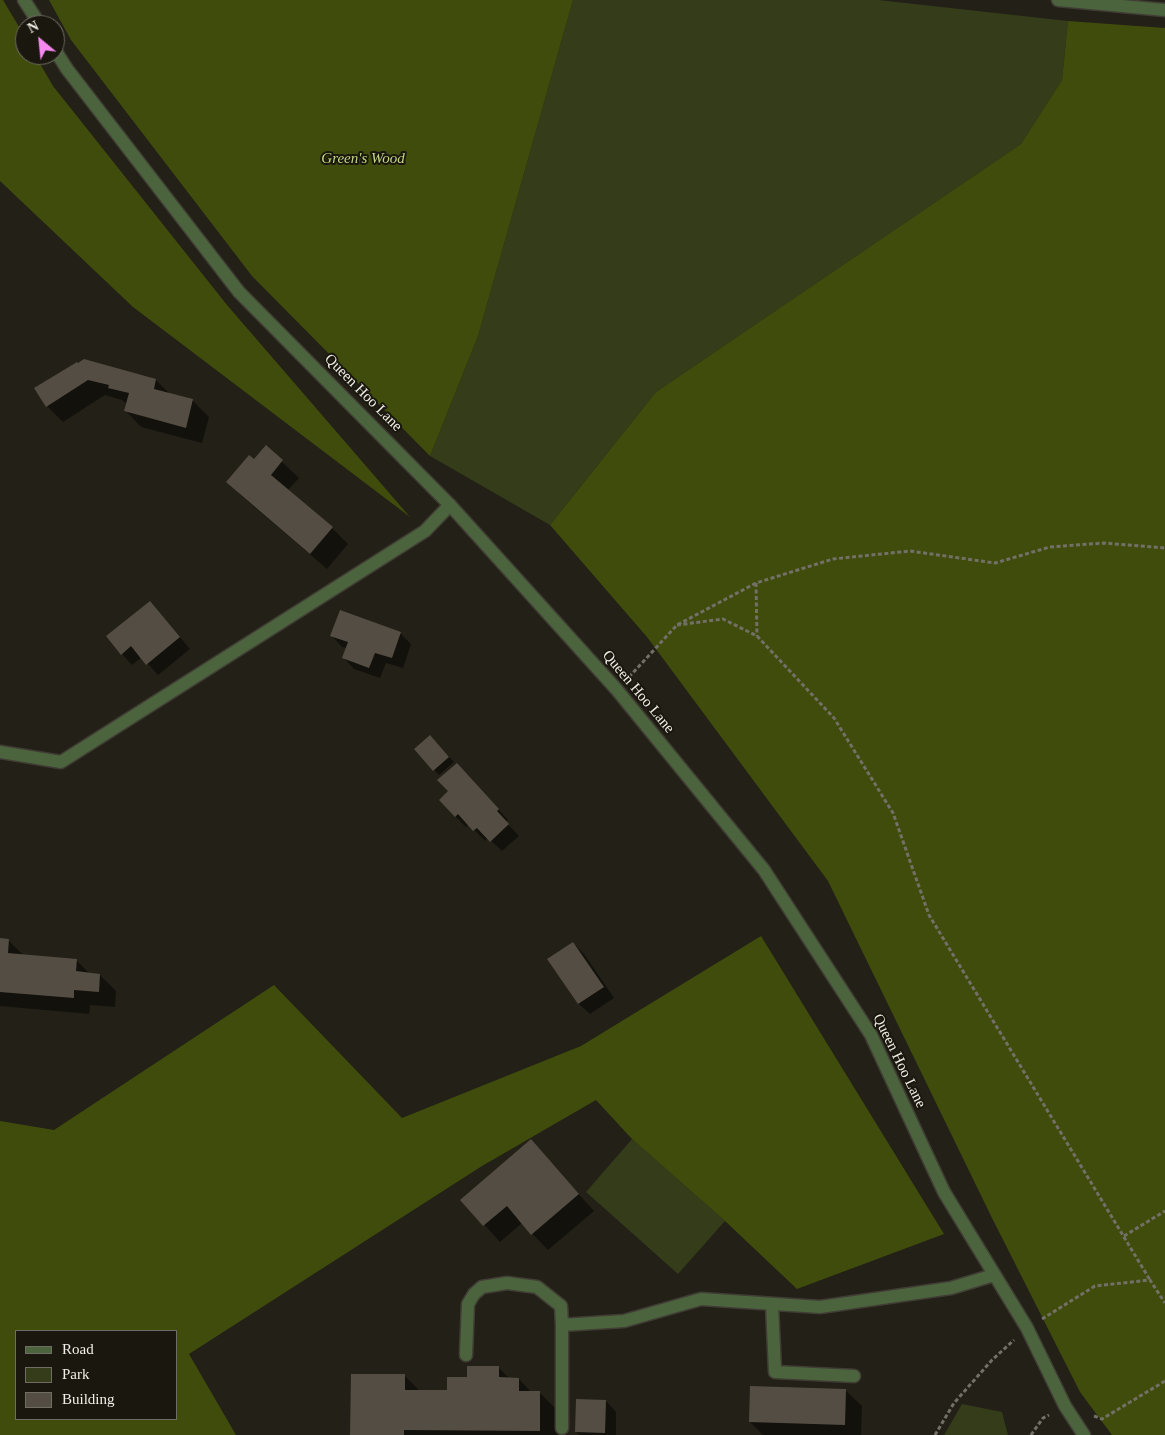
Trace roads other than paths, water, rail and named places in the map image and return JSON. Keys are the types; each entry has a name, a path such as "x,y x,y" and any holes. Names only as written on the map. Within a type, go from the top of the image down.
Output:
{"street":[{"path":"24,0 34,15"},
{"path":"1058,0 1165,10"},
{"name":"Queen Hoo Lane","path":"64,65 239,292 450,505 617,690 764,870 871,1035 944,1192 1027,1328 1065,1406 1084,1435"},
{"path":"0,752 61,762 425,531 450,505"},
{"path":"562,1325 624,1321 701,1299 820,1307 951,1288 994,1275"},
{"path":"466,1355 468,1304 474,1294 482,1288 507,1282 537,1287 561,1306 562,1428"},
{"path":"772,1305 775,1372 854,1376"}],"park label":[{"name":"Green's Wood","path":"363,159"}]}
